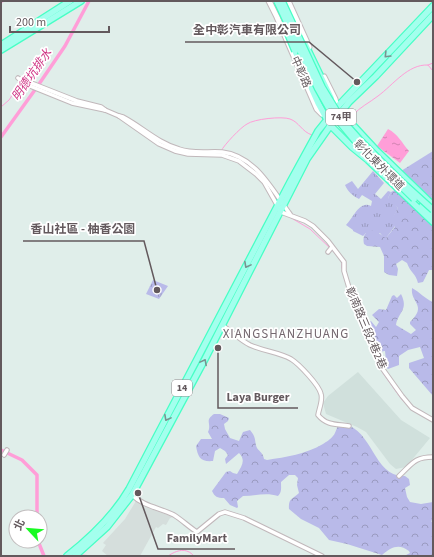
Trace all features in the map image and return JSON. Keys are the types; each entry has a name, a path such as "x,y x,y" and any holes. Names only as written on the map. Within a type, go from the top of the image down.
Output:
{"main road":[{"path":"1,45 70,1"},
{"path":"1,50 81,1"},
{"path":"276,1 295,51 313,92 330,125"},
{"name":"彰化東外環道","path":"276,1 318,89 339,123 388,174 433,216"},
{"path":"283,1 340,113"},
{"name":"彰化東外環道","path":"283,1 322,87 342,120 402,182 433,210"},
{"name":"14","path":"220,323 303,157 327,119 433,6"},
{"name":"14","path":"71,555 102,524 115,514 132,495 156,444 281,212 307,159 340,113 433,14"},
{"name":"74甲","path":"340,113 433,205"},
{"name":"74甲","path":"330,125 433,222"},
{"name":"14","path":"115,514 156,444"},
{"path":"129,489 132,495"}],"street":[{"name":"中彰路","path":"269,1 278,17 318,109 327,119"},
{"name":"中彰路","path":"288,1 335,99 337,107"},
{"path":"278,17 292,9"},
{"path":"34,86 72,103 105,110 123,117 159,140 180,150 225,153 241,159 262,174 279,203 281,212 291,215 313,226 332,246 328,252"},
{"path":"119,116 159,144 182,153 222,155 239,161 264,182 279,203 284,206 291,215"},
{"name":"彰南路三段2巷2巷","path":"332,246 344,262 344,271 350,290 382,368 412,408 433,420"},
{"path":"220,323 248,344 258,349 291,359 313,381 321,393 322,398 318,416 326,423 349,426"},
{"path":"4,455 7,450"},
{"path":"399,476 417,459 421,457 433,457"},
{"path":"132,495 147,505 174,516 197,532 219,514 225,512 244,518 322,556"}],"shaded area":[{"path":"358,372 401,420 430,438 406,467 396,469 390,464 366,432 326,414 323,403 328,396"},
{"path":"136,501 145,507 172,518 170,518 166,525 163,524 158,528 156,527 140,556 108,556 102,551 106,545 103,543 125,519"}],"green space":[{"path":"433,151 433,204 401,171"},
{"path":"373,171 384,183 375,194 381,199 388,191 391,192 388,198 398,208 392,220 395,226 386,238 384,238 380,233 366,233 363,236 353,231 346,225 360,208 367,205 371,206 372,201 362,195 359,199 357,198 349,192 345,185 352,181 358,189"},
{"path":"395,190 433,225 433,270 429,270 423,282 418,283 407,263 402,260 396,264 398,269 397,276 389,275 384,272 384,256 380,247 367,246 364,244 364,236 367,232 375,231 386,238 395,227 391,220 398,208 389,201 388,198 391,192"},
{"path":"153,280 168,286 159,299 146,294"},
{"path":"412,288 433,302 433,396 409,368 409,363 424,358 420,347 408,350 399,356 399,365 388,369 383,364 386,360 385,351 378,352 366,323 371,321 376,327 379,322 372,315 379,309 386,310 392,296 394,295 397,298 401,294 404,304 396,325 411,334 416,330 410,322 418,312 417,304 412,293"},
{"path":"214,414 220,414 229,418 224,424 230,438 239,441 243,432 250,430 257,448 264,459 267,460 296,455 323,444 331,438 338,426 341,424 354,428 368,444 386,470 395,475 405,476 409,479 410,485 405,488 410,502 421,504 433,502 433,520 431,521 433,523 433,556 404,556 410,553 402,547 392,548 382,555 329,540 319,528 301,519 289,509 291,499 299,493 297,485 298,478 295,475 289,475 281,482 281,491 278,496 265,494 243,496 237,501 237,508 230,505 224,498 216,497 212,491 226,472 230,471 237,474 243,461 239,453 226,464 225,459 228,455 220,448 215,451 213,461 203,460 199,456 196,446 201,439 212,439 208,432 209,418"}],"water":[{"path":"388,129 397,136 409,151 400,163 377,146"}],"waterway":[{"name":"明德坑排水","path":"1,137 65,46 89,1"},
{"path":"428,65 433,63"},
{"path":"353,115 407,71 428,65 433,71"},
{"path":"1,107 9,100 19,85 23,84"},
{"path":"221,151 244,126 262,119 290,119 312,135"},
{"path":"231,156 237,158"},
{"path":"243,162 252,168"},
{"path":"270,188 276,199"},
{"path":"288,216 310,229 330,248"},
{"path":"332,250 342,261 342,268"},
{"path":"343,273 345,281"},
{"path":"349,294 362,324"},
{"path":"383,373 409,407"},
{"path":"411,409 419,414"},
{"path":"1,450 22,460 37,475 37,509"},
{"path":"41,549 44,556"},
{"path":"168,556 181,550 188,551 194,556"},
{"path":"81,555 94,556"}],"place":[{"name":"全中彰汽車有限公司","path":"357,82"},
{"name":"香山社區 - 柚香公園","path":"157,290"},
{"name":"Laya Burger","path":"218,348"},
{"name":"FamilyMart","path":"138,493"}],"district":[{"name":"XIANGSHANZHUANG","path":"286,334"}]}
